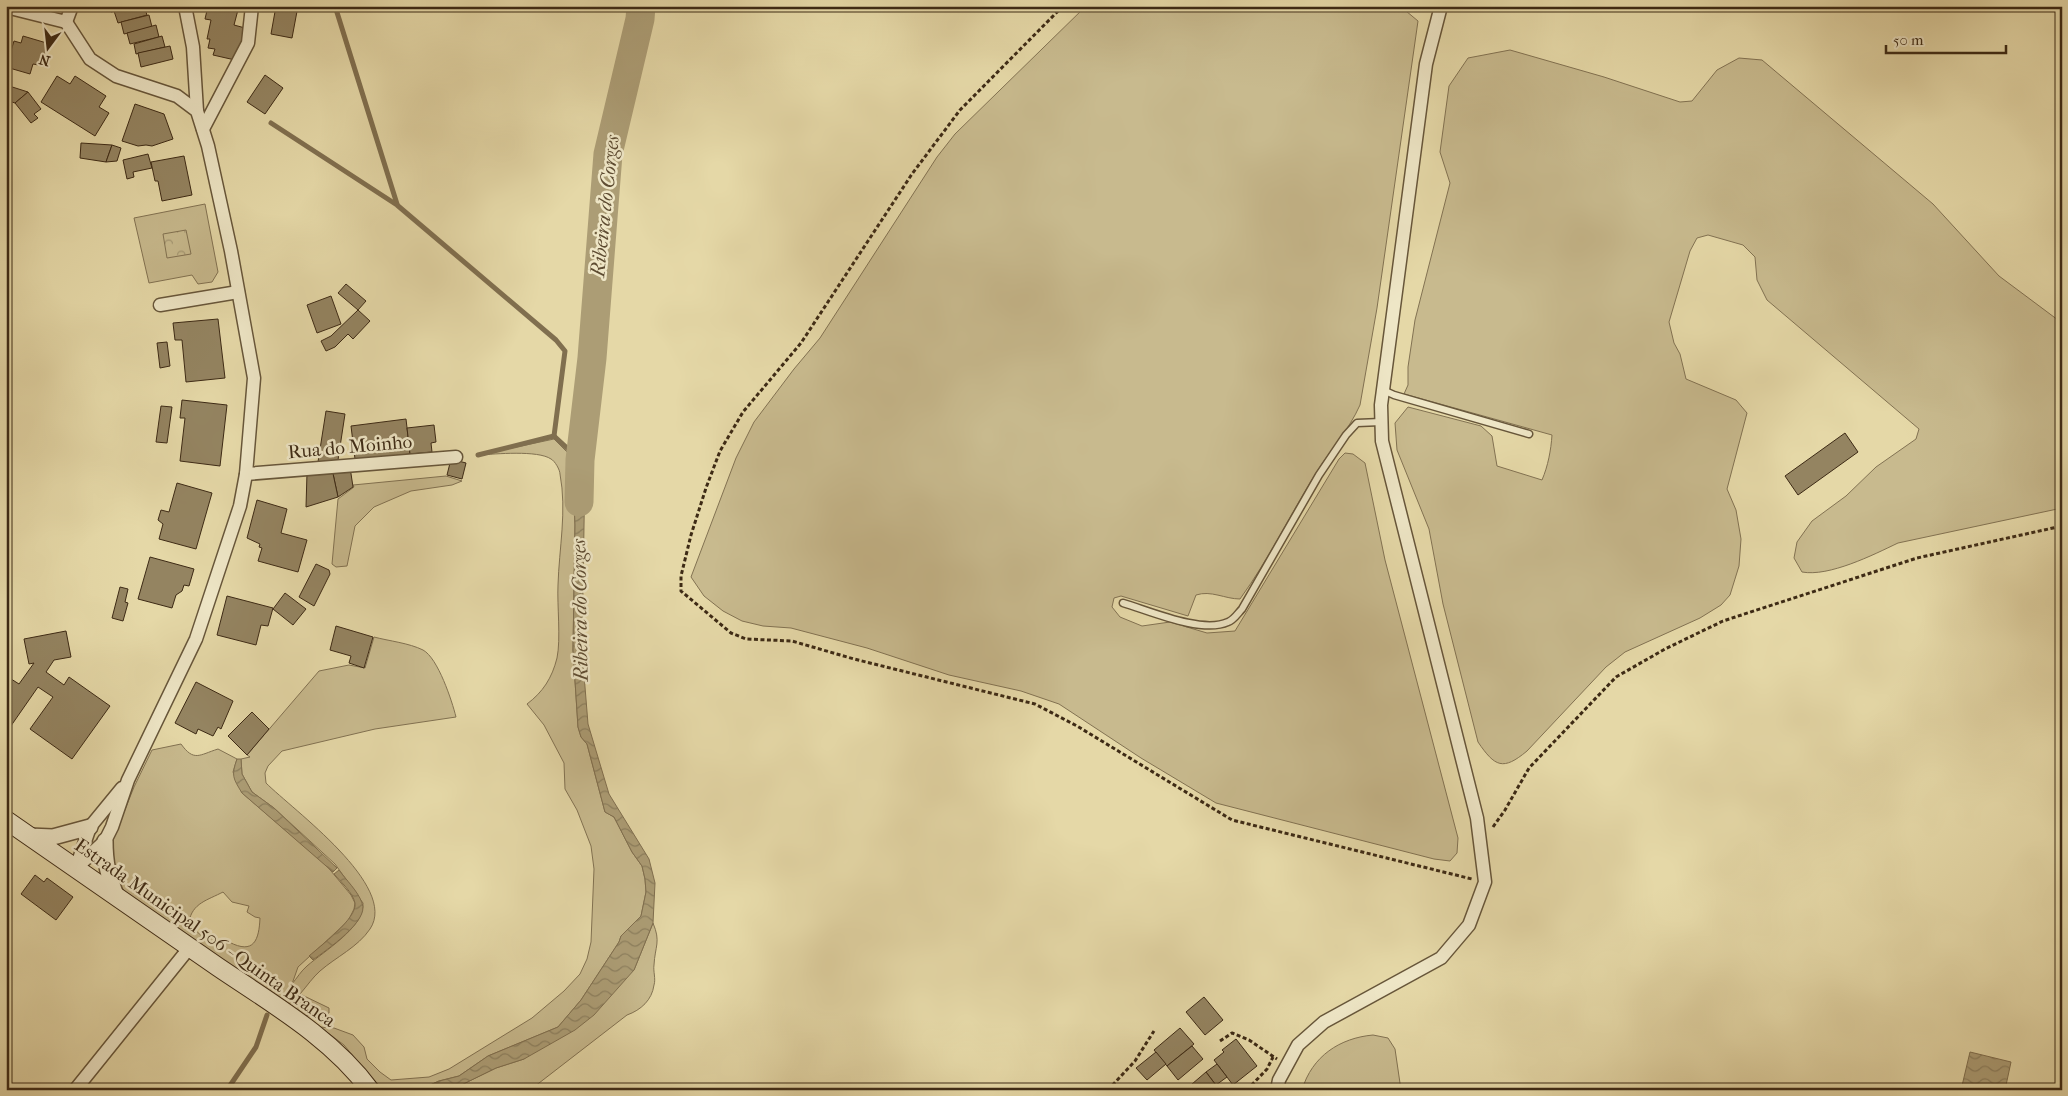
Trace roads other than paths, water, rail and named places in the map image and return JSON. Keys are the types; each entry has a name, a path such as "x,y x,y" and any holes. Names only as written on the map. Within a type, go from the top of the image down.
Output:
{"main road":[{"name":"Estrada Municipal 506 - Quinta Branca","path":"6,820 287,1014 337,1052 356,1071 370,1090"}],"street":[{"path":"66,22 72,6"},
{"path":"76,868 105,841 112,827 128,780 192,650 230,539 246,474 254,378 238,292 203,129 197,111 193,47 185,6"},
{"path":"203,129 248,43 252,6"},
{"path":"1277,1090 1278,1080 1298,1045 1324,1022 1441,958 1469,925 1485,882 1477,818 1382,441 1381,422 1382,390 1426,64 1441,6"},
{"path":"6,7 66,22 90,59 116,76 177,96 197,111"},
{"path":"160,305 238,292"},
{"name":"Rua do Moinho","path":"246,474 456,457"},
{"path":"76,868 90,827 103,814 128,780"},
{"path":"28,836 53,837 90,827"},
{"path":"105,841 105,862 109,880 117,897"},
{"path":"75,1090 190,947"}],"lane":[{"path":"1382,390 1529,434"},
{"path":"1123,603 1187,622 1214,626 1230,622 1242,609 1319,475 1346,435 1357,424 1381,422"}],"water":[{"path":"572,457 585,465 582,650 588,724 609,794 649,859 655,883 653,923 634,970 594,1015 575,1030 524,1059 496,1068 451,1090 419,1090 439,1081 459,1076 488,1056 558,1027 581,1000 621,936 641,916 646,892 642,866 632,852 614,817 605,812 587,744 581,737 578,727 573,650 575,525"},
{"path":"237,759 241,759 242,774 252,792 274,808 337,868 333,872 242,793 234,777"},
{"path":"339,870 358,894 363,910 360,918 345,934 313,960 309,956 344,924 354,909 355,903 352,895 334,874"},
{"path":"1970,1052 2011,1062 2005,1090 1961,1090"}],"waterway":[{"path":"335,6 397,204"},
{"name":"Ribeira do Corges","path":"579,502 580,460 592,358 608,154 640,19 641,6"},
{"path":"271,123 397,205 556,340 565,351 554,436"},
{"path":"554,436 580,460"},
{"path":"478,455 554,436"},
{"path":"227,1090 256,1047 267,1015"}]}
